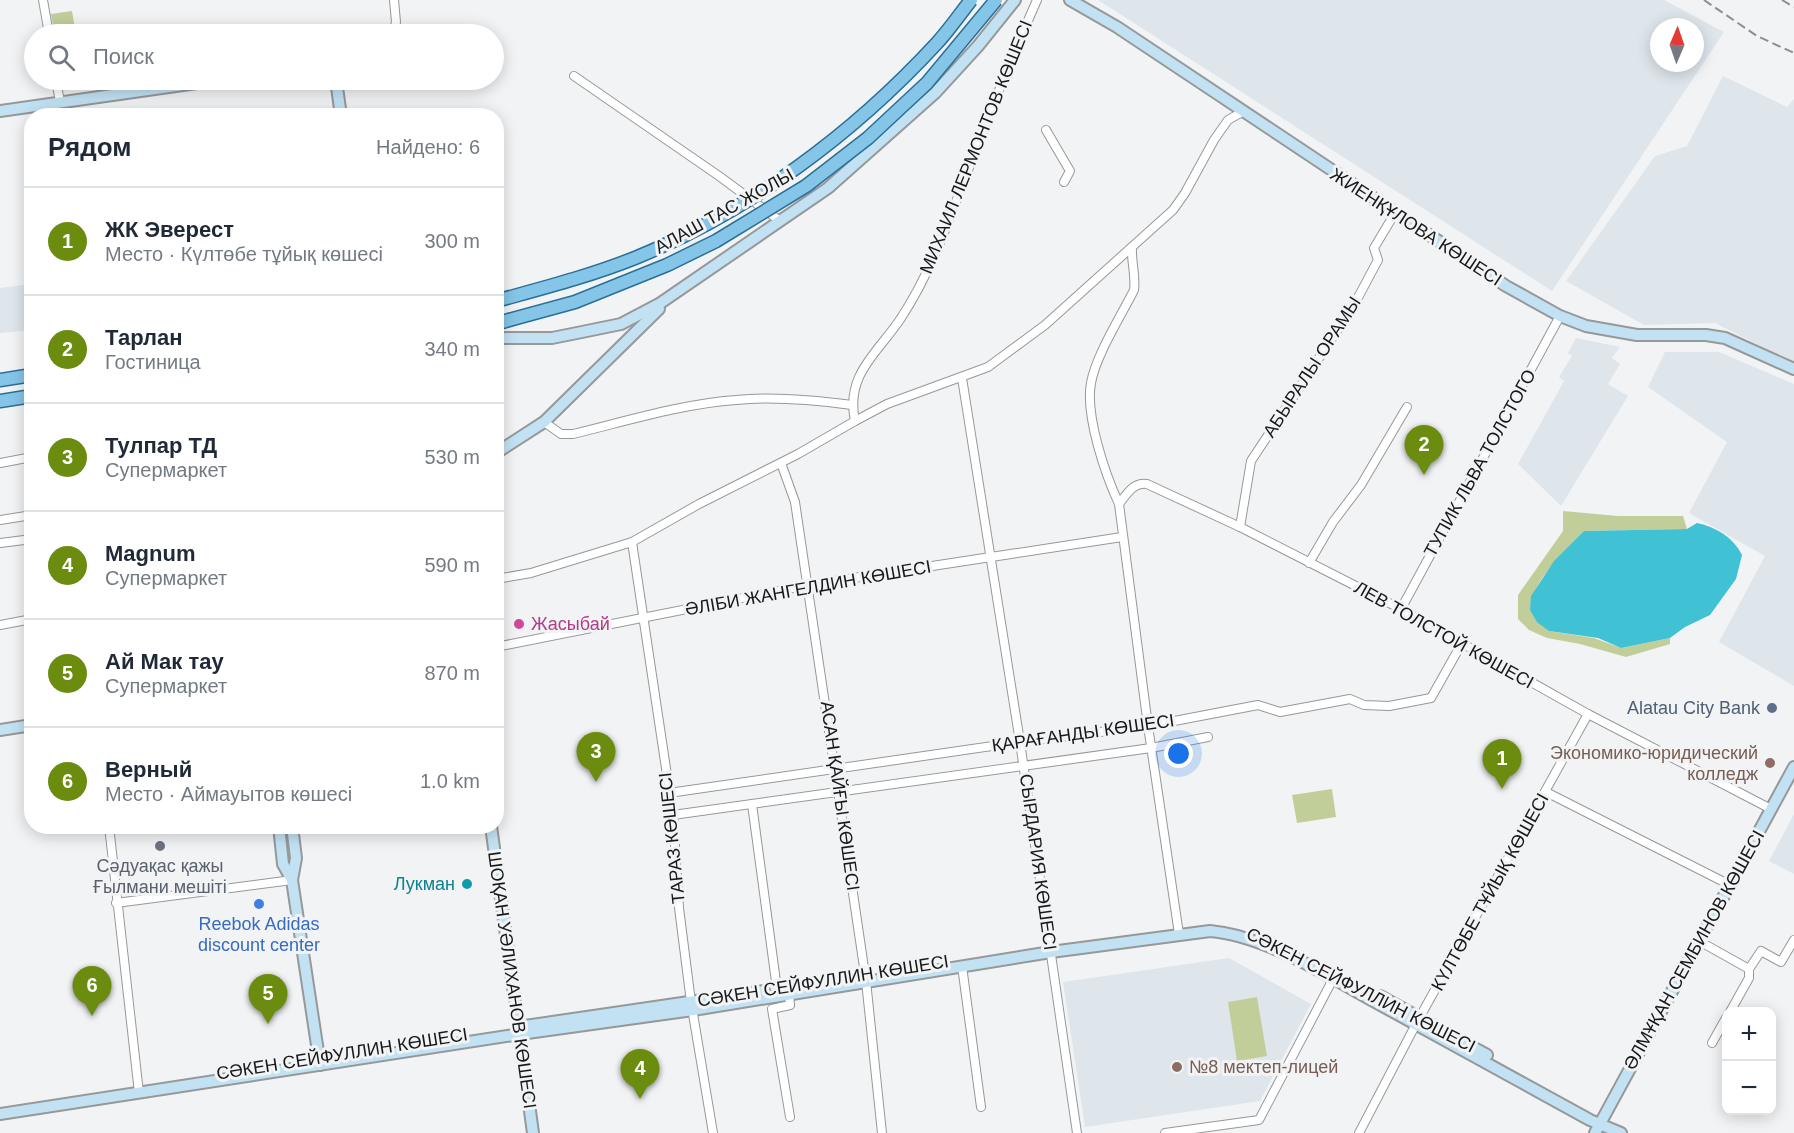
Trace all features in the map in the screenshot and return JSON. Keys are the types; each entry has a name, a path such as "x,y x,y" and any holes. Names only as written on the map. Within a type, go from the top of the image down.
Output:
{"main road":[{"name":"АЛАШ ТАС ЖОЛЫ","path":"504,299 586,276 636,257 682,236 749,200 818,153 879,100 938,42 970,0"},
{"name":"АЛАШ ТАС ЖОЛЫ","path":"504,322 575,302 667,265 724,236 806,186 868,138 927,83 996,0"},
{"path":"0,380 24,376"},
{"path":"0,401 24,397"}],"street":[{"path":"43,0 47,24"},
{"path":"394,0 396,24"},
{"path":"504,338 552,338 621,324 676,292 828,188 935,93 978,46 1015,0"},
{"name":"МИХАИЛ ЛЕРМОНТОВ КӨШЕСІ","path":"855,421 852,405 858,380 869,359 901,318 938,250 1001,81 1036,0"},
{"name":"ЖИЕНҚҰЛОВА КӨШЕСІ","path":"1070,0 1117,27 1506,286 1560,316 1586,326 1637,336 1688,335 1725,338 1794,369"},
{"path":"574,76 780,221"},
{"path":"58,90 60,102"},
{"path":"0,111 146,90"},
{"path":"337,90 340,108"},
{"path":"504,577 541,570 632,542 887,404 988,367 1045,325 1173,210 1228,120 1242,112"},
{"path":"1046,130 1070,171 1064,182"},
{"name":"АБЫРАЛЫ ОРАМЫ","path":"1240,527 1251,461 1354,305 1378,260 1374,248 1395,213"},
{"path":"1132,247 1134,290 1099,358 1091,381 1090,410 1110,485 1119,504 1178,931"},
{"path":"504,448 544,422 676,292"},
{"name":"ТУПИК ЛЬВА ТОЛСТОГО","path":"1401,609 1560,316"},
{"name":"СЫРДАРИЯ КӨШЕСІ","path":"962,378 1020,742 1077,1133"},
{"path":"544,422 561,434 573,434 674,410 736,400 787,399 852,405"},
{"path":"1309,562 1361,485 1407,407"},
{"path":"0,463 24,458"},
{"name":"АСАН ҚАЙҒЫ КӨШЕСІ","path":"781,463 795,502 840,792 866,978 882,1133"},
{"name":"ЛЕВ ТОЛСТОЙ КӨШЕСІ","path":"1119,504 1135,485 1147,484 1240,527 1401,609 1588,714 1771,809"},
{"path":"0,520 24,516"},
{"name":"ӘЛІБИ ЖАНГЕЛДИН КӨШЕСІ","path":"504,645 808,585 1122,537"},
{"path":"0,543 24,540"},
{"name":"ТАРАЗ КӨШЕСІ","path":"632,542 673,815 679,908 692,1006 713,1133"},
{"path":"0,626 24,622"},
{"name":"ҚАРАҒАНДЫ КӨШЕСІ","path":"669,793 1020,742 1148,726 1258,705 1280,712 1350,699 1364,705 1389,706 1431,698 1462,643"},
{"name":"КҮЛТӨБЕ ТҰЙЫҚ КӨШЕСІ","path":"1359,1133 1418,1021 1588,714"},
{"path":"0,730 24,726"},
{"name":"ҚАРАҒАНДЫ КӨШЕСІ","path":"673,815 1023,767 1208,737"},
{"name":"ӘЛМҰҚАН СЕМБИНОВ КӨШЕСІ","path":"1597,1128 1794,767"},
{"path":"1546,792 1730,885"},
{"path":"752,804 777,989"},
{"path":"110,834 139,1089"},
{"path":"280,834 283,864 292,880"},
{"path":"293,834 296,858 292,880 319,1061"},
{"name":"ШОҚАН УӘЛИХАНОВ КӨШЕСІ","path":"492,834 521,1029 533,1133"},
{"path":"116,903 292,880"},
{"name":"СӘКЕН СЕЙФУЛЛИН КӨШЕСІ","path":"0,1114 139,1089 521,1029 789,994 866,978 1220,925 1259,935 1418,1021 1590,1120 1597,1128 1621,1133"},
{"name":"СӘКЕН СЕЙФУЛЛИН КӨШЕСІ","path":"1178,931 1210,931 1240,936 1272,948 1418,1021"},
{"path":"1732,1007 1749,978 1749,969 1761,951 1781,962 1794,940"},
{"path":"1699,941 1749,969"},
{"name":"СӘКЕН СЕЙФУЛЛИН КӨШЕСІ","path":"692,1006 777,989 962,966 1051,949"},
{"name":"СӘКЕН СЕЙФУЛЛИН КӨШЕСІ","path":"962,966 981,1107"},
{"path":"1165,1133 1203,1130 1259,1120 1333,979"},
{"path":"789,994 790,1005 772,1009 790,1117"},
{"path":"1712,1044 1722,1025"},
{"name":"СӘКЕН СЕЙФУЛЛИН КӨШЕСІ","path":"0,1107 139,1089"}],"shaded area":[{"path":"1098,0 1664,0 1698,18 1650,18 1650,72 1697,72 1552,291"},
{"path":"1704,21 1724,32 1704,62"},
{"path":"1723,76 1787,107 1794,99 1794,363 1715,323 1644,325 1566,281 1655,156 1687,146"},
{"path":"24,285 24,331 0,333 0,288"},
{"path":"1576,338 1620,347 1612,358 1620,364 1608,384 1628,396 1561,506 1518,464 1564,381 1559,377 1572,356 1568,353"},
{"path":"1665,352 1719,352 1794,384 1794,686 1719,642 1765,556 1689,513 1727,442 1648,387"},
{"path":"1794,814 1794,874 1769,861"},
{"name":"№8 мектеп-лицей","path":"1229,958 1311,1004 1260,1101 1085,1127 1063,982"}],"green space":[{"path":"72,11 74,24 53,24 51,14"},
{"path":"1563,511 1618,516 1683,516 1687,529 1584,531 1543,577 1532,598 1530,610 1549,631 1594,638 1621,648 1670,638 1670,644 1626,657 1580,644 1547,638 1529,630 1518,619 1518,595 1563,531"},
{"path":"1332,789 1336,817 1297,823 1292,795"},
{"path":"1257,997 1267,1056 1237,1061 1228,1002"}],"water":[{"path":"1697,523 1723,534 1734,543 1742,555 1736,579 1710,615 1685,627 1670,638 1621,648 1598,638 1549,631 1537,622 1530,610 1531,596 1554,561 1584,531 1687,529"}],"railway":[{"path":"1704,0 1757,36 1794,53"},
{"path":"1782,0 1794,7"}],"place":[{"name":"Тарлан","path":"1424,475"},
{"name":"Жасыбай","path":"519,624"},
{"name":"Alatau City Bank","path":"1772,708"},
{"name":"Экономико-юридический колледж","path":"1770,763"},
{"name":"Тулпар ТД","path":"596,782"},
{"name":"ЖК Эверест","path":"1502,789"},
{"name":"Сәдуақас қажы Ғылмани мешіті","path":"160,846"},
{"name":"Лукман","path":"467,884"},
{"name":"Reebok Adidas discount center","path":"259,904"},
{"name":"Верный","path":"92,1016"},
{"name":"Ай Мак тау","path":"268,1024"},
{"name":"№8 мектеп-лицей","path":"1177,1067"},
{"name":"Magnum","path":"640,1099"}]}
